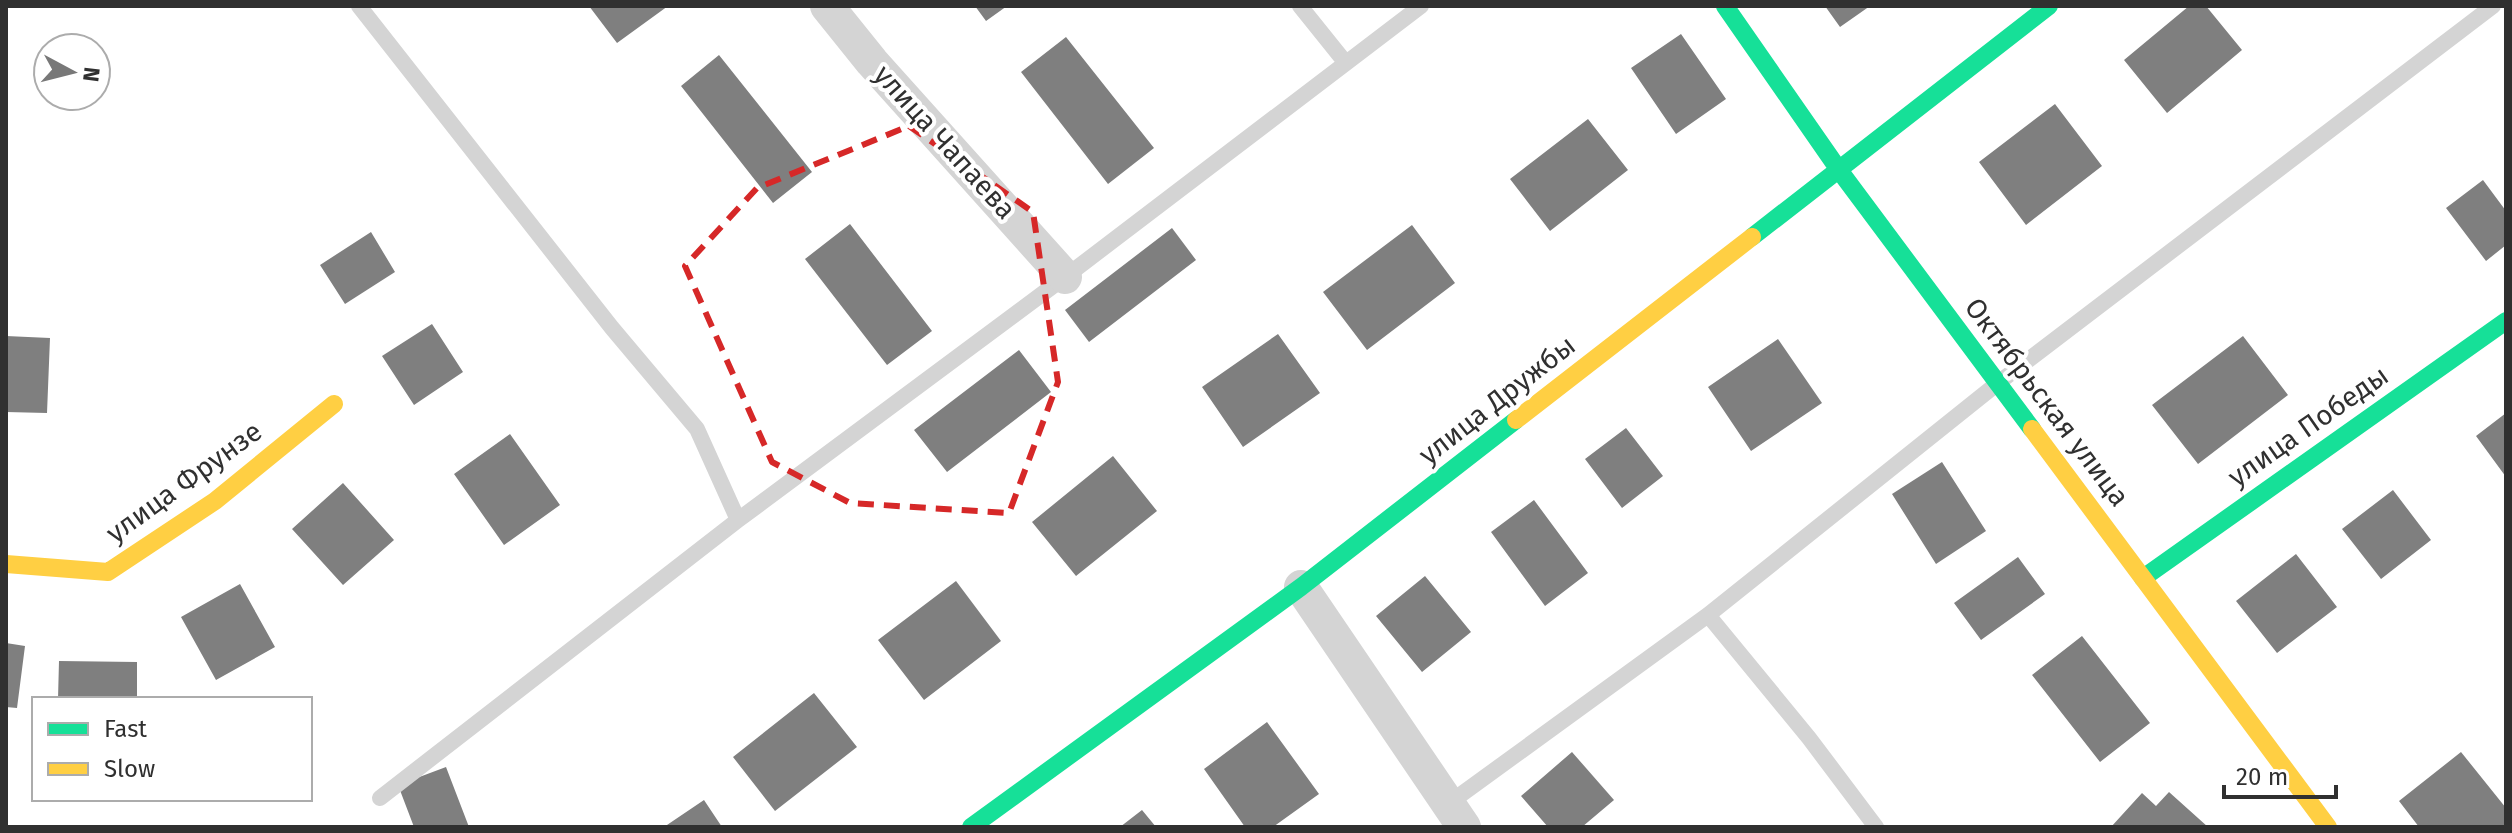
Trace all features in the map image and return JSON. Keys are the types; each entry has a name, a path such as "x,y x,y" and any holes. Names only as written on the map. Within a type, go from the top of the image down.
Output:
{"street":[{"name":"улица Чапаева","path":"827,6 882,73 1065,277"},
{"name":"Октябрьская улица","path":"1725,6 1839,170 2328,827"},
{"name":"улица Дружбы","path":"971,827 1301,587 2049,6"},
{"name":"улица Победы","path":"2143,578 2506,321"},
{"name":"улица Фрунзе","path":"6,564 108,572 215,501 334,404"},
{"path":"1301,587 1456,815"}],"lane":[{"path":"359,6 612,328 697,429 738,520"},
{"path":"1300,6 1345,62"},
{"path":"380,798 738,520 1065,277 1421,6"},
{"path":"1456,815 1998,383 2493,6"},
{"path":"1708,615 1809,738 1876,827"}],"highlighted area":[{"path":"909,126 1033,212 1058,382 1009,513 850,503 772,462 685,266 757,188"}],"building":[{"path":"589,6 668,6 617,43"},
{"path":"975,6 1007,6 986,21"},
{"path":"1825,6 1870,6 1840,27"},
{"path":"2189,6 2206,6 2242,50 2167,113 2124,60"},
{"path":"1681,34 1726,99 1676,134 1631,68"},
{"path":"1066,37 1154,148 1108,184 1021,72"},
{"path":"719,55 812,172 773,203 681,86"},
{"path":"2055,104 2102,166 2026,225 1979,162"},
{"path":"1588,119 1628,170 1550,231 1510,179"},
{"path":"2483,180 2506,211 2506,245 2486,261 2446,208"},
{"path":"850,224 932,331 887,365 805,259"},
{"path":"1412,225 1455,283 1367,350 1323,292"},
{"path":"1172,228 1196,260 1089,342 1065,310"},
{"path":"371,232 395,272 345,304 320,265"},
{"path":"432,324 463,372 414,405 382,356"},
{"path":"1278,334 1320,393 1243,447 1202,387"},
{"path":"6,336 50,338 47,413 6,412"},
{"path":"2243,336 2288,395 2198,464 2152,405"},
{"path":"1778,339 1822,403 1751,451 1708,387"},
{"path":"1019,350 1051,392 947,472 914,430"},
{"path":"2506,413 2506,477 2476,436"},
{"path":"1626,428 1663,476 1622,508 1585,459"},
{"path":"510,434 560,505 504,545 454,474"},
{"path":"1113,456 1157,511 1076,576 1032,522"},
{"path":"1942,462 1986,531 1936,564 1892,494"},
{"path":"343,483 394,540 343,585 292,529"},
{"path":"2393,490 2431,540 2381,579 2342,529"},
{"path":"1534,500 1588,573 1545,606 1491,532"},
{"path":"2296,554 2337,607 2277,653 2236,601"},
{"path":"2018,557 2045,594 1981,640 1954,603"},
{"path":"1425,576 1471,632 1422,672 1376,616"},
{"path":"956,581 1001,641 924,700 878,640"},
{"path":"240,584 275,647 216,680 181,617"},
{"path":"2082,636 2150,723 2100,762 2032,675"},
{"path":"6,643 25,646 17,708 6,707"},
{"path":"59,661 137,662 137,697 58,697"},
{"path":"814,693 857,747 775,811 733,757"},
{"path":"1267,722 1319,794 1273,827 1245,827 1204,769"},
{"path":"1572,752 1614,800 1582,827 1548,827 1521,796"},
{"path":"2461,752 2506,808 2506,825 2419,827 2399,801"},
{"path":"446,767 469,827 414,827 398,785"},
{"path":"2169,792 2208,827 2111,827 2142,793 2156,806"},
{"path":"704,800 722,827 664,827"},
{"path":"1142,810 1156,827 1120,827"}],"traffic: fast":[{"path":"1725,6 1839,170 2032,429"},
{"path":"1752,237 2049,6"},
{"path":"2143,578 2506,321"},
{"path":"971,827 1301,587 1516,420"}],"traffic: slow":[{"path":"1516,420 1752,237"},
{"path":"6,564 108,572 215,501 334,404"},
{"path":"2032,429 2328,827"}]}
